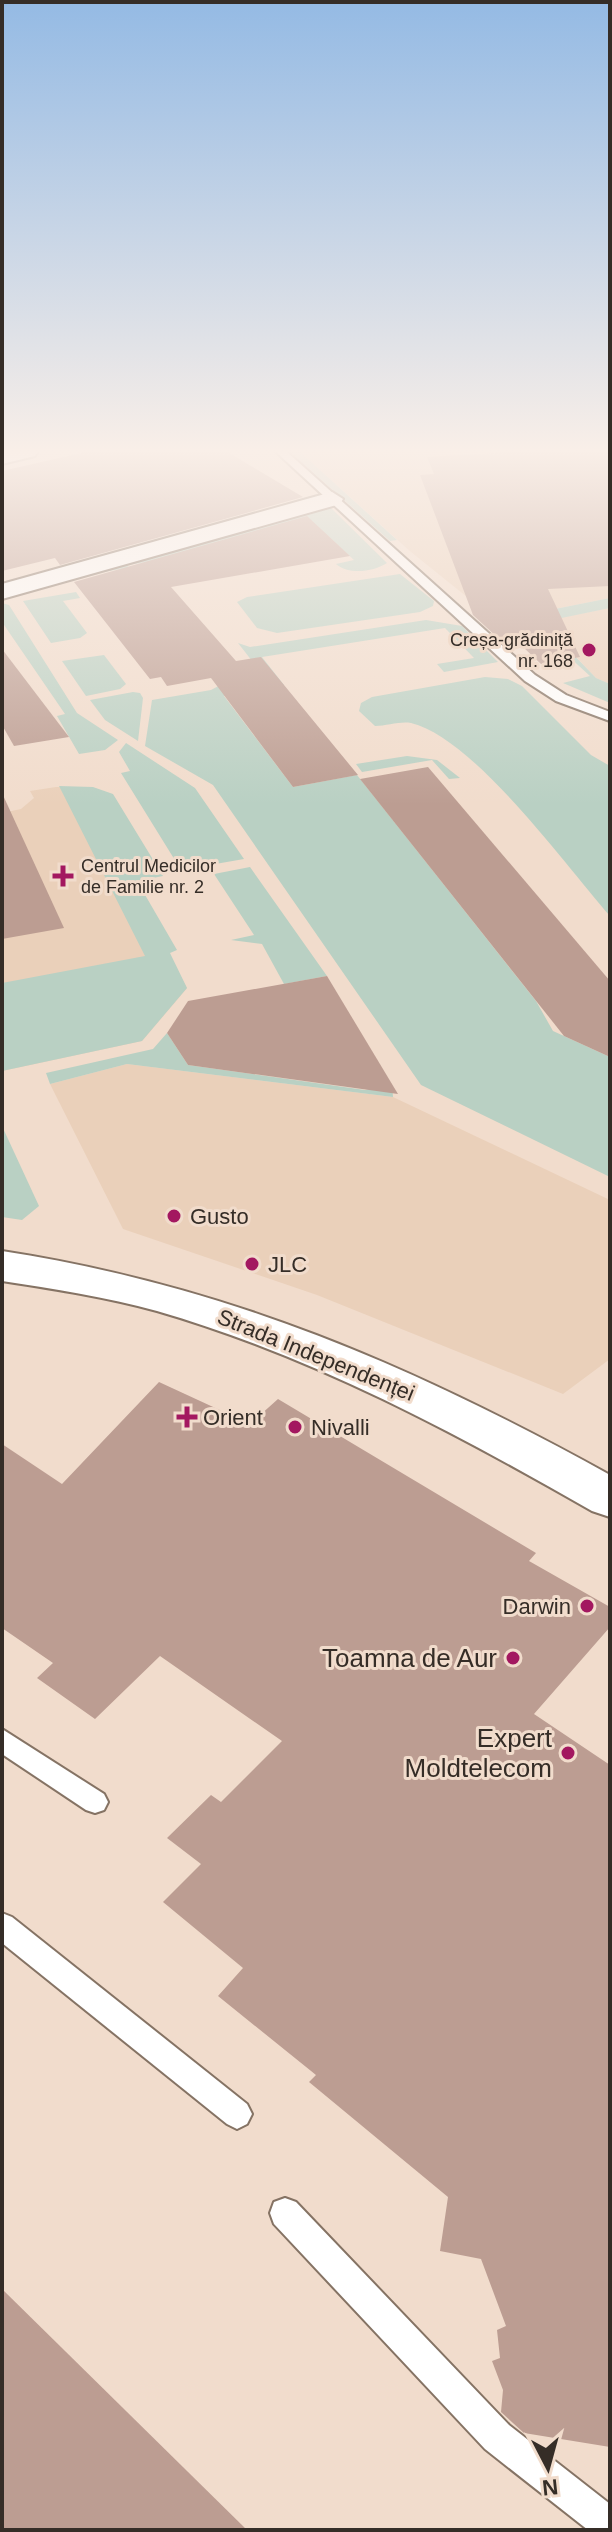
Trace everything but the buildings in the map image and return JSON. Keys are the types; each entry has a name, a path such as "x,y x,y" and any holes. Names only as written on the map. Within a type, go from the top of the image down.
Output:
{"main road":[{"name":"Strada Independenței","path":"2,1266 147,1294 261,1328 394,1382 610,1498"}],"street":[{"path":"2,592 83,569"}],"lane":[{"path":"410,569 530,678 561,698 610,717"},
{"path":"2,1740 95,1802"},
{"path":"2,1926 237,2114"},
{"path":"285,2213 497,2437 610,2526"}],"shaded area":[{"path":"432,569 610,569 610,598 550,610 482,609"},
{"name":"Creșa-grădiniță nr. 168","path":"610,608 610,684 596,678 542,621"},
{"name":"Centrul Medicilor de Familie nr. 2","path":"74,787 187,988 142,1041 2,1071 2,813 21,809 34,798 30,791"},
{"path":"127,1064 393,1097 610,1200 610,1359 563,1394 317,1295 123,1229 50,1084"}],"green space":[{"path":"400,574 434,601 433,606 420,612 277,633 257,628 237,602 247,597"},
{"path":"76,592 80,598 63,601 87,633 80,638 51,643 23,601"},
{"path":"610,598 610,608 542,622 596,678 610,684 610,703 563,683 590,676 544,634 522,637 508,634 482,609 550,610"},
{"path":"2,603 9,605 77,713 118,740 105,750 79,754 57,716 65,714 2,622"},
{"path":"426,620 462,626 498,662 444,672 437,664 474,658 445,628 262,657 284,685 224,696 293,787 357,775 536,1001 553,1031 610,1057 610,1177 421,1085 213,785 145,746 152,700 211,690 256,666 238,643 250,647"},
{"path":"104,655 126,684 120,689 86,696 62,661"},
{"path":"485,677 508,679 522,686 591,755 610,766 610,916 518,806 462,752 436,734 411,723 375,726 359,711 361,703 372,697"},
{"path":"140,693 143,698 138,741 105,720 90,700"},
{"path":"126,743 195,788 244,859 181,870 121,773 130,771 119,752"},
{"path":"407,756 437,760 460,778 449,779 432,760 362,772 356,764"},
{"path":"59,786 93,787 113,794 163,876 137,881 177,950 170,953 187,988 142,1041 2,1071 2,983 145,956"},
{"path":"250,867 327,976 284,984 262,944 231,940 254,935 214,874"},
{"path":"167,1033 188,1065 365,1090 392,1085 393,1097 127,1064 50,1084 46,1073 153,1049"},
{"path":"2,1126 39,1206 22,1220 2,1217"}],"place":[{"name":"Creșa-grădiniță nr. 168","path":"589,650"},
{"name":"Centrul Medicilor de Familie nr. 2","path":"63,876"},
{"name":"Gusto","path":"174,1216"},
{"name":"JLC","path":"252,1264"},
{"name":"Orient","path":"187,1417"},
{"name":"Nivalli","path":"295,1427"},
{"name":"Darwin","path":"587,1606"},
{"name":"Toamna de Aur","path":"513,1658"},
{"name":"Expert Moldtelecom","path":"568,1753"}]}
